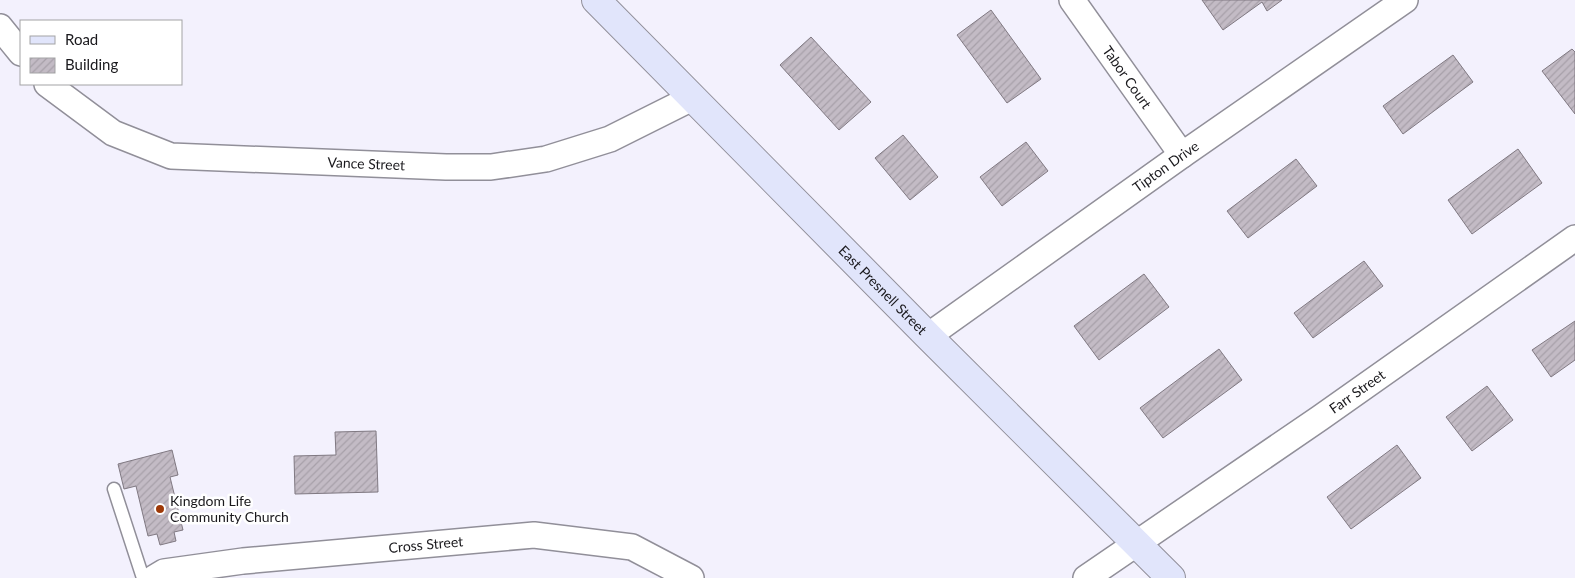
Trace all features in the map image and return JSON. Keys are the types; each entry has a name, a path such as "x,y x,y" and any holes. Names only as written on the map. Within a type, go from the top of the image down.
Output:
{"main road":[{"name":"East Presnell Street","path":"596,0 928,336 1172,578"}],"street":[{"name":"Tabor Court","path":"1072,0 1182,155"},
{"name":"Tipton Drive","path":"928,336 1182,155 1405,0"},
{"path":"0,27 20,52"},
{"name":"Vance Street","path":"48,85 113,133 171,156 446,168 491,167 546,159 610,139 692,98"},
{"name":"Farr Street","path":"1086,578 1320,418 1575,238"},
{"name":"Cross Street","path":"154,578 164,572 244,561 534,535 632,547 691,578"}],"lane":[{"path":"114,489 143,578"}],"building":[{"path":"1202,0 1282,0 1267,11 1262,2 1223,30"},
{"path":"991,10 1041,79 1007,103 957,35"},
{"path":"811,37 871,102 839,130 780,65"},
{"path":"1572,49 1575,52 1575,114 1542,71"},
{"path":"1453,55 1473,82 1403,134 1383,106"},
{"path":"903,135 938,177 910,200 875,158"},
{"path":"1026,142 1048,171 1002,206 980,177"},
{"path":"1518,149 1542,183 1472,234 1448,200"},
{"path":"1296,159 1317,186 1248,238 1227,211"},
{"path":"1364,261 1383,286 1313,338 1294,313"},
{"path":"1144,274 1169,307 1099,360 1074,326"},
{"path":"1575,321 1575,360 1551,377 1532,350"},
{"path":"1219,349 1242,380 1163,438 1140,408"},
{"path":"1487,386 1513,420 1472,451 1446,417"},
{"path":"376,431 378,492 295,494 294,456 336,455 335,432"},
{"path":"1397,445 1421,478 1351,529 1327,497"},
{"name":"Kingdom Life Community Church","path":"172,450 178,475 170,477 183,530 174,532 176,541 160,545 157,534 148,536 136,486 124,489 118,464"}],"place":[{"name":"Kingdom Life Community Church","path":"160,509"}]}
